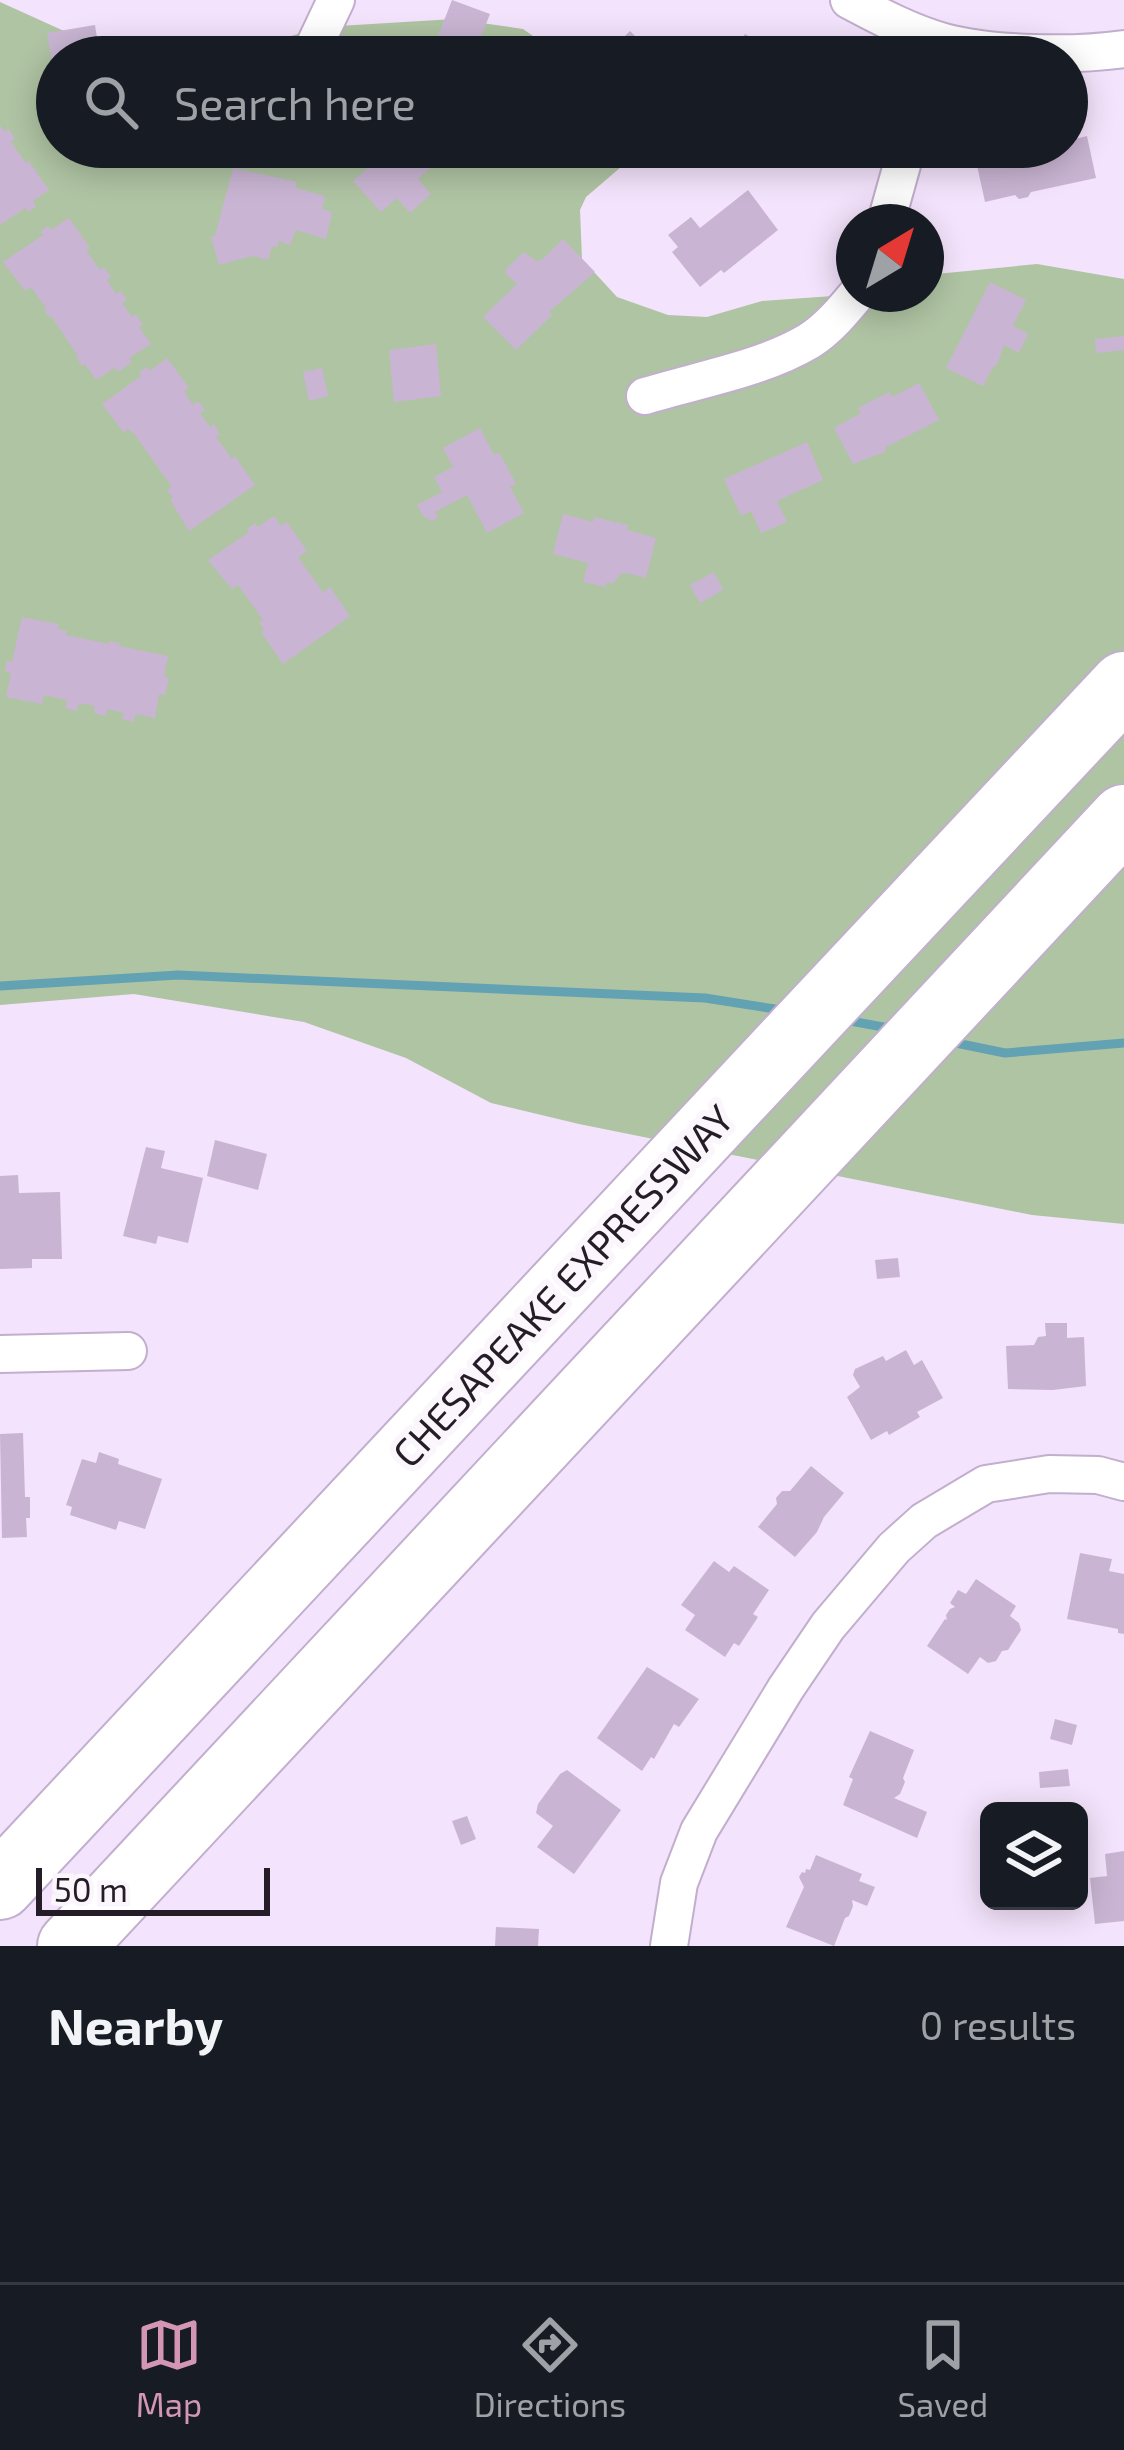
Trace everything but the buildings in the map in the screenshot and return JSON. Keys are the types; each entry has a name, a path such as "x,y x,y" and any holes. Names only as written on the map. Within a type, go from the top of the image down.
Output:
{"highway":[{"name":"CHESAPEAKE EXPRESSWAY","path":"0,1886 1124,685"},
{"path":"70,1946 1124,818"}],"street":[{"path":"319,36 336,0"},
{"path":"849,0 913,36"},
{"path":"1088,51 1124,49"},
{"path":"891,204 901,168"},
{"path":"644,396 780,356 812,339 842,312"},
{"path":"0,1354 128,1352"},
{"path":"669,1946 679,1883 699,1831 785,1688 894,1548 924,1521 986,1484 1049,1474 1098,1475 1124,1482"}],"green space":[{"path":"0,2 75,36 36,36 36,168 620,168 586,197 580,210 582,259 617,297 668,315 707,317 762,301 836,296 836,312 944,312 944,273 1037,264 1124,279 1124,1224 1032,1215 579,1124 491,1103 406,1058 304,1022 134,994 0,1005"},
{"path":"454,19 523,29 533,36 291,36 322,27"}],"waterway":[{"path":"0,986 178,975 705,998 781,1010"},
{"path":"845,1020 894,1029"},
{"path":"951,1042 1005,1053 1124,1043"}]}
